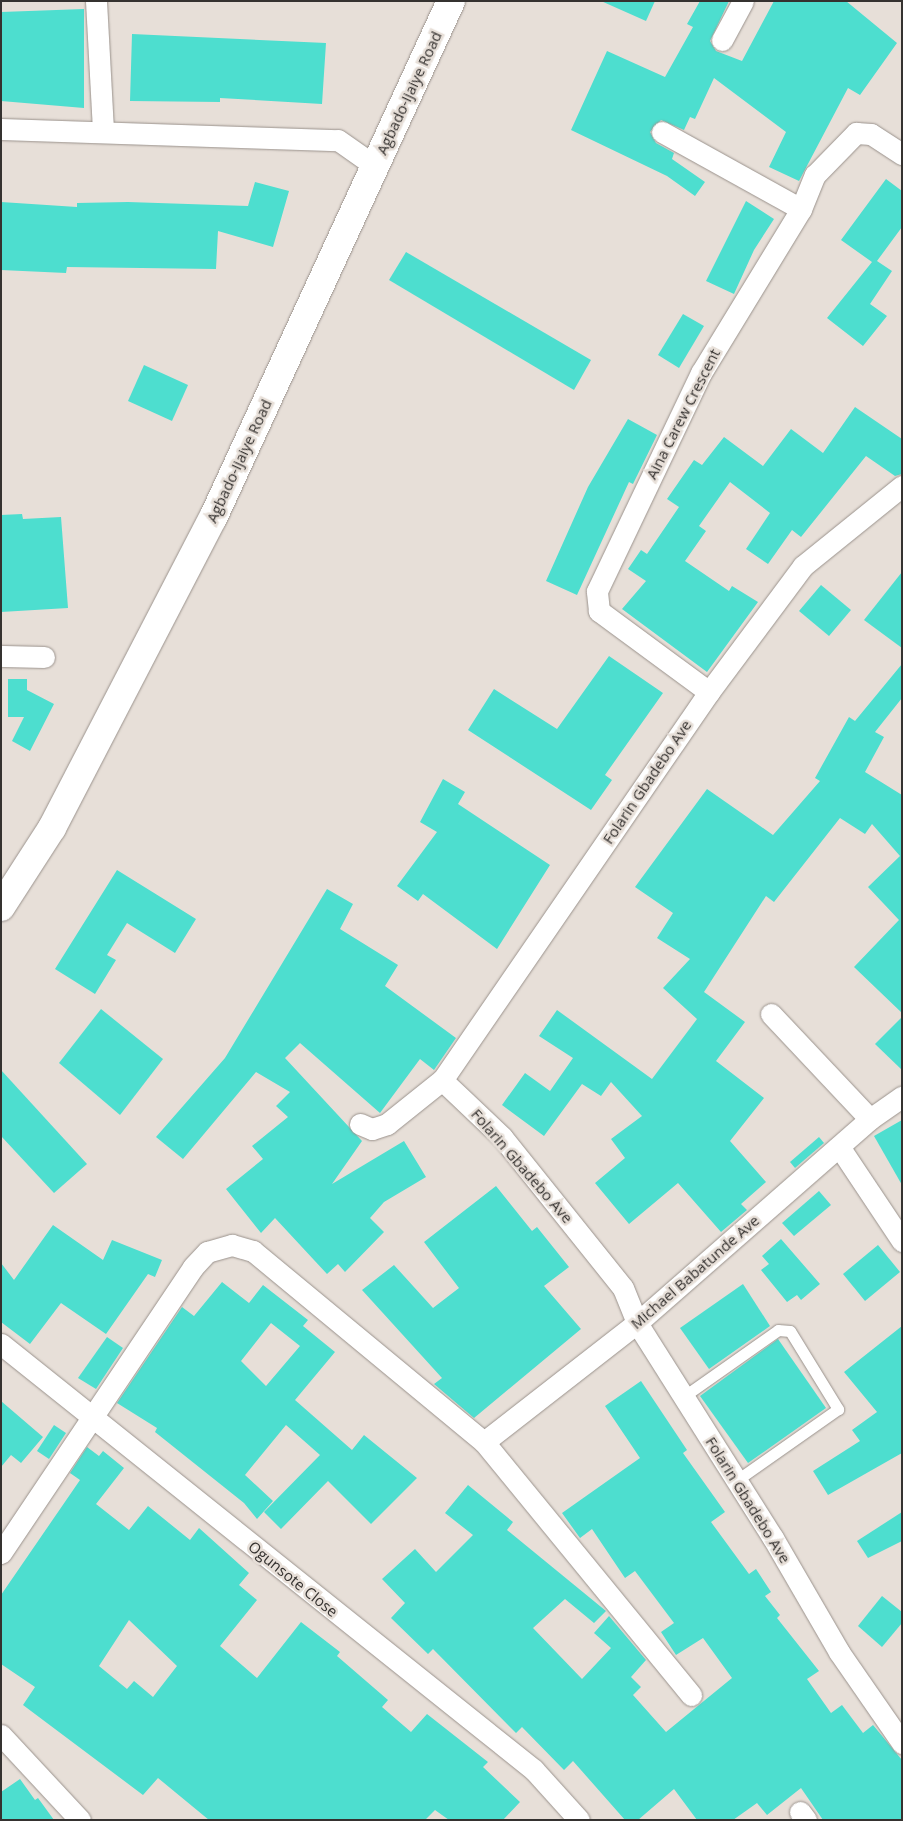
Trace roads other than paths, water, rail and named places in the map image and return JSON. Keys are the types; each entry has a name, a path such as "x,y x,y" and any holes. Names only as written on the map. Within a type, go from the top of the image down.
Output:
{"street":[{"path":"96,1 102,129"},
{"name":"Agbado-Ijaiye Road","path":"1,907 52,828 213,518 451,1"},
{"path":"722,40 744,1"},
{"path":"1,129 102,129 338,140 375,166"},
{"path":"662,132 801,209"},
{"name":"Aina Carew Crescent","path":"709,692 599,611 594,601 700,373 801,209 815,175 856,133 871,134 902,154"},
{"name":"Folarin Gbadebo Ave","path":"902,486 803,566 709,692 442,1080 502,1138 623,1288 637,1323 682,1397 737,1480 838,1652 902,1743"},
{"path":"1,656 44,656"},
{"path":"771,1014 870,1119"},
{"path":"360,1124 372,1129 387,1124 442,1080"},
{"name":"Michael Babatunde Ave","path":"484,1442 637,1323 840,1148 870,1119 902,1097"},
{"path":"840,1148 902,1241"},
{"path":"1,1553 192,1268 207,1252 232,1245 253,1251 484,1442 691,1695"},
{"name":"Ogunsote Close","path":"1,1344 93,1415 534,1770 579,1820"},
{"path":"1,1735 80,1820"}],"lane":[{"path":"682,1397 778,1330 790,1331 838,1410 737,1480"}]}
